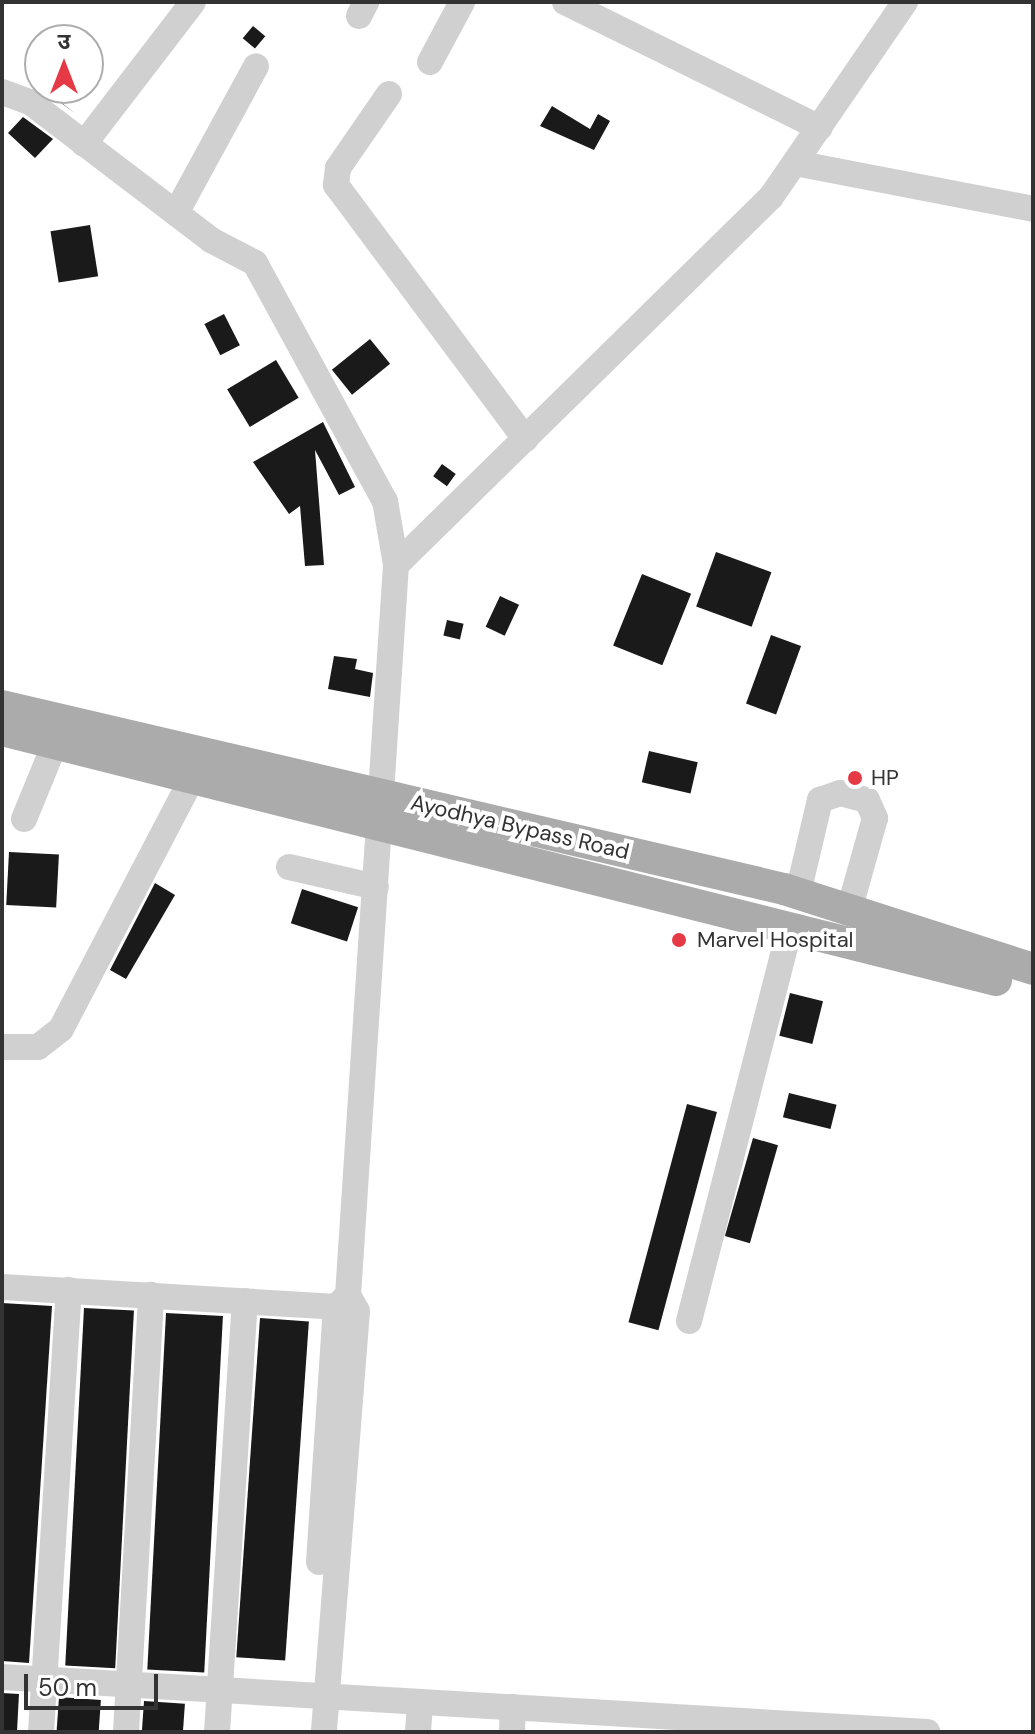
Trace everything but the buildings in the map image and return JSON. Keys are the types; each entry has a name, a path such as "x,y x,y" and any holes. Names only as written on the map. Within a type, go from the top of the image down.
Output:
{"main road":[{"name":"Ayodhya Bypass Road","path":"2,706 382,808 790,928 1033,990"},
{"name":"Ayodhya Bypass Road","path":"2,730 193,777 382,808 798,893 850,907 1033,969"},
{"path":"790,928 798,893"},
{"path":"841,940 850,907"}],"street":[{"path":"84,144 193,2"},
{"path":"430,62 462,2"},
{"path":"565,2 820,128"},
{"path":"396,565 771,197 905,2"},
{"path":"176,213 256,66"},
{"path":"2,92 30,102 176,213 255,263 385,501 396,565 382,808 342,1301"},
{"path":"389,94 338,168 336,185 525,439"},
{"path":"795,163 1033,209"},
{"path":"24,819 56,741"},
{"path":"2,1047 38,1047 61,1029 193,777"},
{"path":"798,893 820,800 840,793 867,800 875,818 850,907"},
{"path":"289,867 376,887"},
{"path":"689,1321 790,928"},
{"path":"2,1287 245,1301 342,1301 357,1311 318,1697 308,1732"},
{"path":"41,1732 69,1290"},
{"path":"126,1732 151,1295"},
{"path":"217,1732 245,1301"},
{"path":"2,1677 420,1702 513,1720 927,1732"},
{"path":"318,1697 324,1732"},
{"path":"418,1732 420,1702"}],"place":[{"name":"HP","path":"855,778"},
{"name":"Marvel Hospital","path":"679,940"}]}
